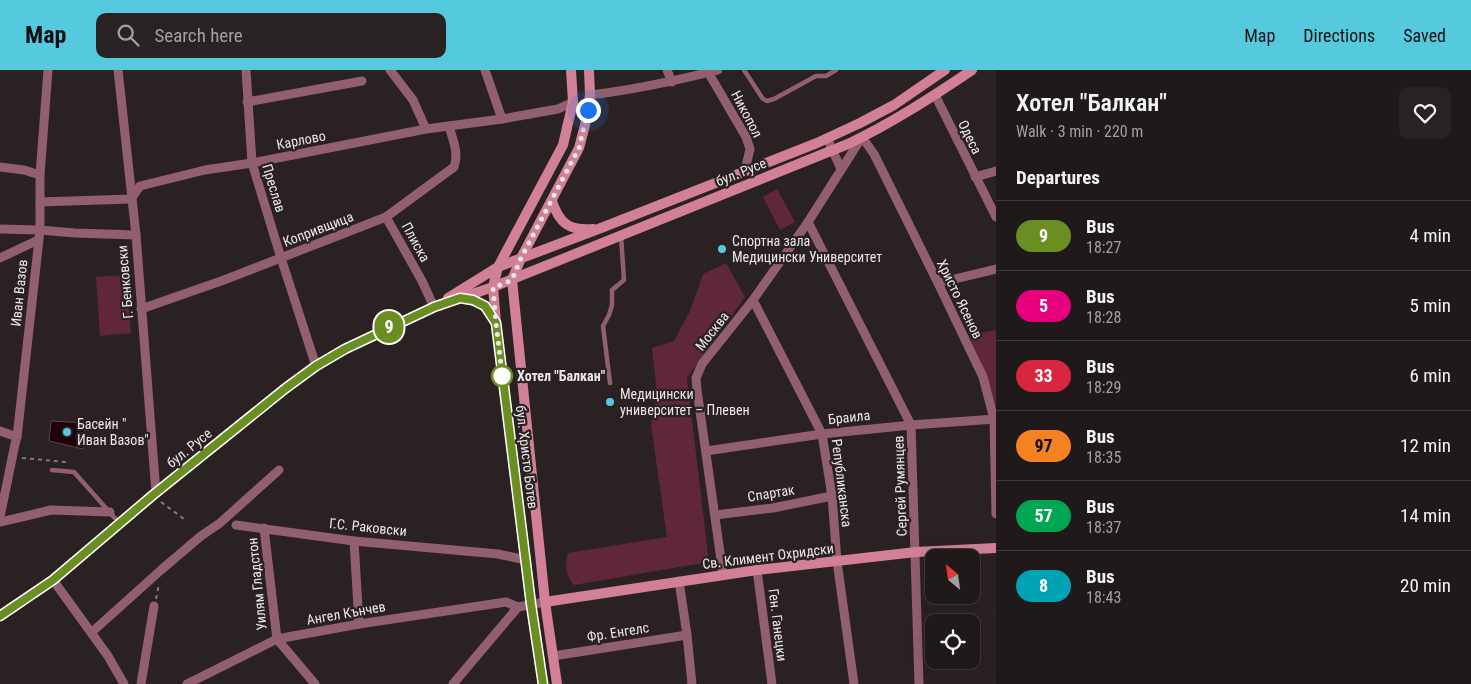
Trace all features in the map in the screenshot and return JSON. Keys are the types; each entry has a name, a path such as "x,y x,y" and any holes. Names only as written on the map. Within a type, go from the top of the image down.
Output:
{"main road":[{"name":"бул. Христо Ботев","path":"543,684 531,604 493,288 498,267 563,144 572,102 571,70"},
{"name":"бул. Христо Ботев","path":"557,684 545,602 512,280 521,258 579,148 590,96 589,70"},
{"name":"бул. Русе","path":"434,307 498,267 601,228 827,138 860,123 894,105 945,70"},
{"name":"бул. Русе","path":"0,616 53,580 278,394 316,366 353,345 434,307 493,288 862,137 893,121 972,70"},
{"path":"552,201 557,215 563,222 578,229 601,228"},
{"path":"460,298 473,300 485,306 496,323"},
{"name":"Св. Климент Охридски","path":"545,602 723,574 916,552 996,548"}],"street":[{"name":"Иван Вазов","path":"0,517 18,436 40,230 40,175 48,70"},
{"name":"Г. Бенковски","path":"118,70 136,235 155,494"},
{"name":"Преслав","path":"246,70 252,164 316,366"},
{"path":"390,70 413,100 426,129"},
{"path":"485,70 502,119"},
{"path":"667,70 672,82"},
{"path":"590,96 672,82 713,71"},
{"name":"Никопол","path":"713,71 746,137 750,149 745,170"},
{"path":"247,102 362,81"},
{"name":"Одеса","path":"935,95 996,217"},
{"name":"Карлово","path":"131,199 140,186 205,170 252,164 426,129 558,109 572,102"},
{"name":"Копривщица","path":"141,309 224,280 386,217 454,167 456,153 449,126"},
{"name":"Москва","path":"723,574 696,390 696,378 702,364 753,300 808,222 862,137"},
{"name":"Христо Ясенов","path":"862,137 874,154 983,377 995,419 996,514"},
{"path":"827,138 840,169"},
{"path":"0,167 24,170 40,175"},
{"path":"975,177 996,171"},
{"path":"40,202 131,199"},
{"name":"Плиска","path":"386,217 422,281 434,307"},
{"name":"Сергей Румянцев","path":"808,222 911,425 919,684"},
{"path":"0,229 136,235"},
{"path":"0,258 38,240"},
{"path":"938,283 996,269"},
{"name":"Републиканска","path":"753,300 822,434 832,496 837,561 854,684"},
{"name":"Браила","path":"706,451 822,434 995,419"},
{"path":"0,431 18,436"},
{"path":"92,632 161,570 201,536 220,523 279,470"},
{"name":"Спартак","path":"715,515 773,508 832,496"},
{"path":"0,522 51,510 110,512"},
{"name":"Г.С. Раковски","path":"236,525 354,541 498,554 526,560"},
{"name":"Уилям Гладстон","path":"264,528 277,639 315,684"},
{"path":"354,541 359,624"},
{"name":"Ген. Ганецки","path":"757,570 772,684"},
{"path":"53,580 92,632 124,684"},
{"path":"679,582 688,635 692,684"},
{"name":"Ангел Кънчев","path":"187,684 277,639 359,624 506,602 518,607"},
{"path":"453,684 518,607 545,602"},
{"path":"141,684 154,606"},
{"name":"Фр. Енгелс","path":"553,656 688,635"}],"lane":[{"path":"744,70 763,99 767,100 774,99 816,76 826,76 836,70"},
{"path":"818,70 821,76"},
{"path":"610,383 603,326 612,305 612,290 624,280 621,235"},
{"path":"52,470 74,472 120,524"}],"path":[{"path":"12,457 64,462 74,472"},
{"path":"155,494 172,512 184,519"},
{"path":"154,606 161,570"}],"shaded area":[{"path":"777,189 795,222 780,230 763,197"},
{"path":"726,263 745,297 687,378 709,562 574,585 569,578 567,570 568,553 667,537 651,425 657,395 652,348 674,341 690,311 703,274"},
{"path":"126,275 131,333 100,336 96,277"},
{"path":"996,330 996,412 986,374 969,335"},
{"name":"Басейн \" Иван Вазов\"","path":"51,421 85,423 83,449 49,441"}],"bus line":[{"name":"9","path":"0,616 53,580 229,433 316,366 383,330 434,307 460,298 473,300 485,306 496,323 531,604 543,684"}],"place":[{"name":"Спортна зала Медицински Университет","path":"722,249"},
{"name":"Хотел \"Балкан\"","path":"502,376"},
{"name":"Медицински университет – Плевен","path":"610,402"},
{"name":"Басейн \" Иван Вазов\"","path":"67,432"}],"route":[{"path":"502,376 503,382 493,288 512,280 521,258 579,148 588,110"}]}
